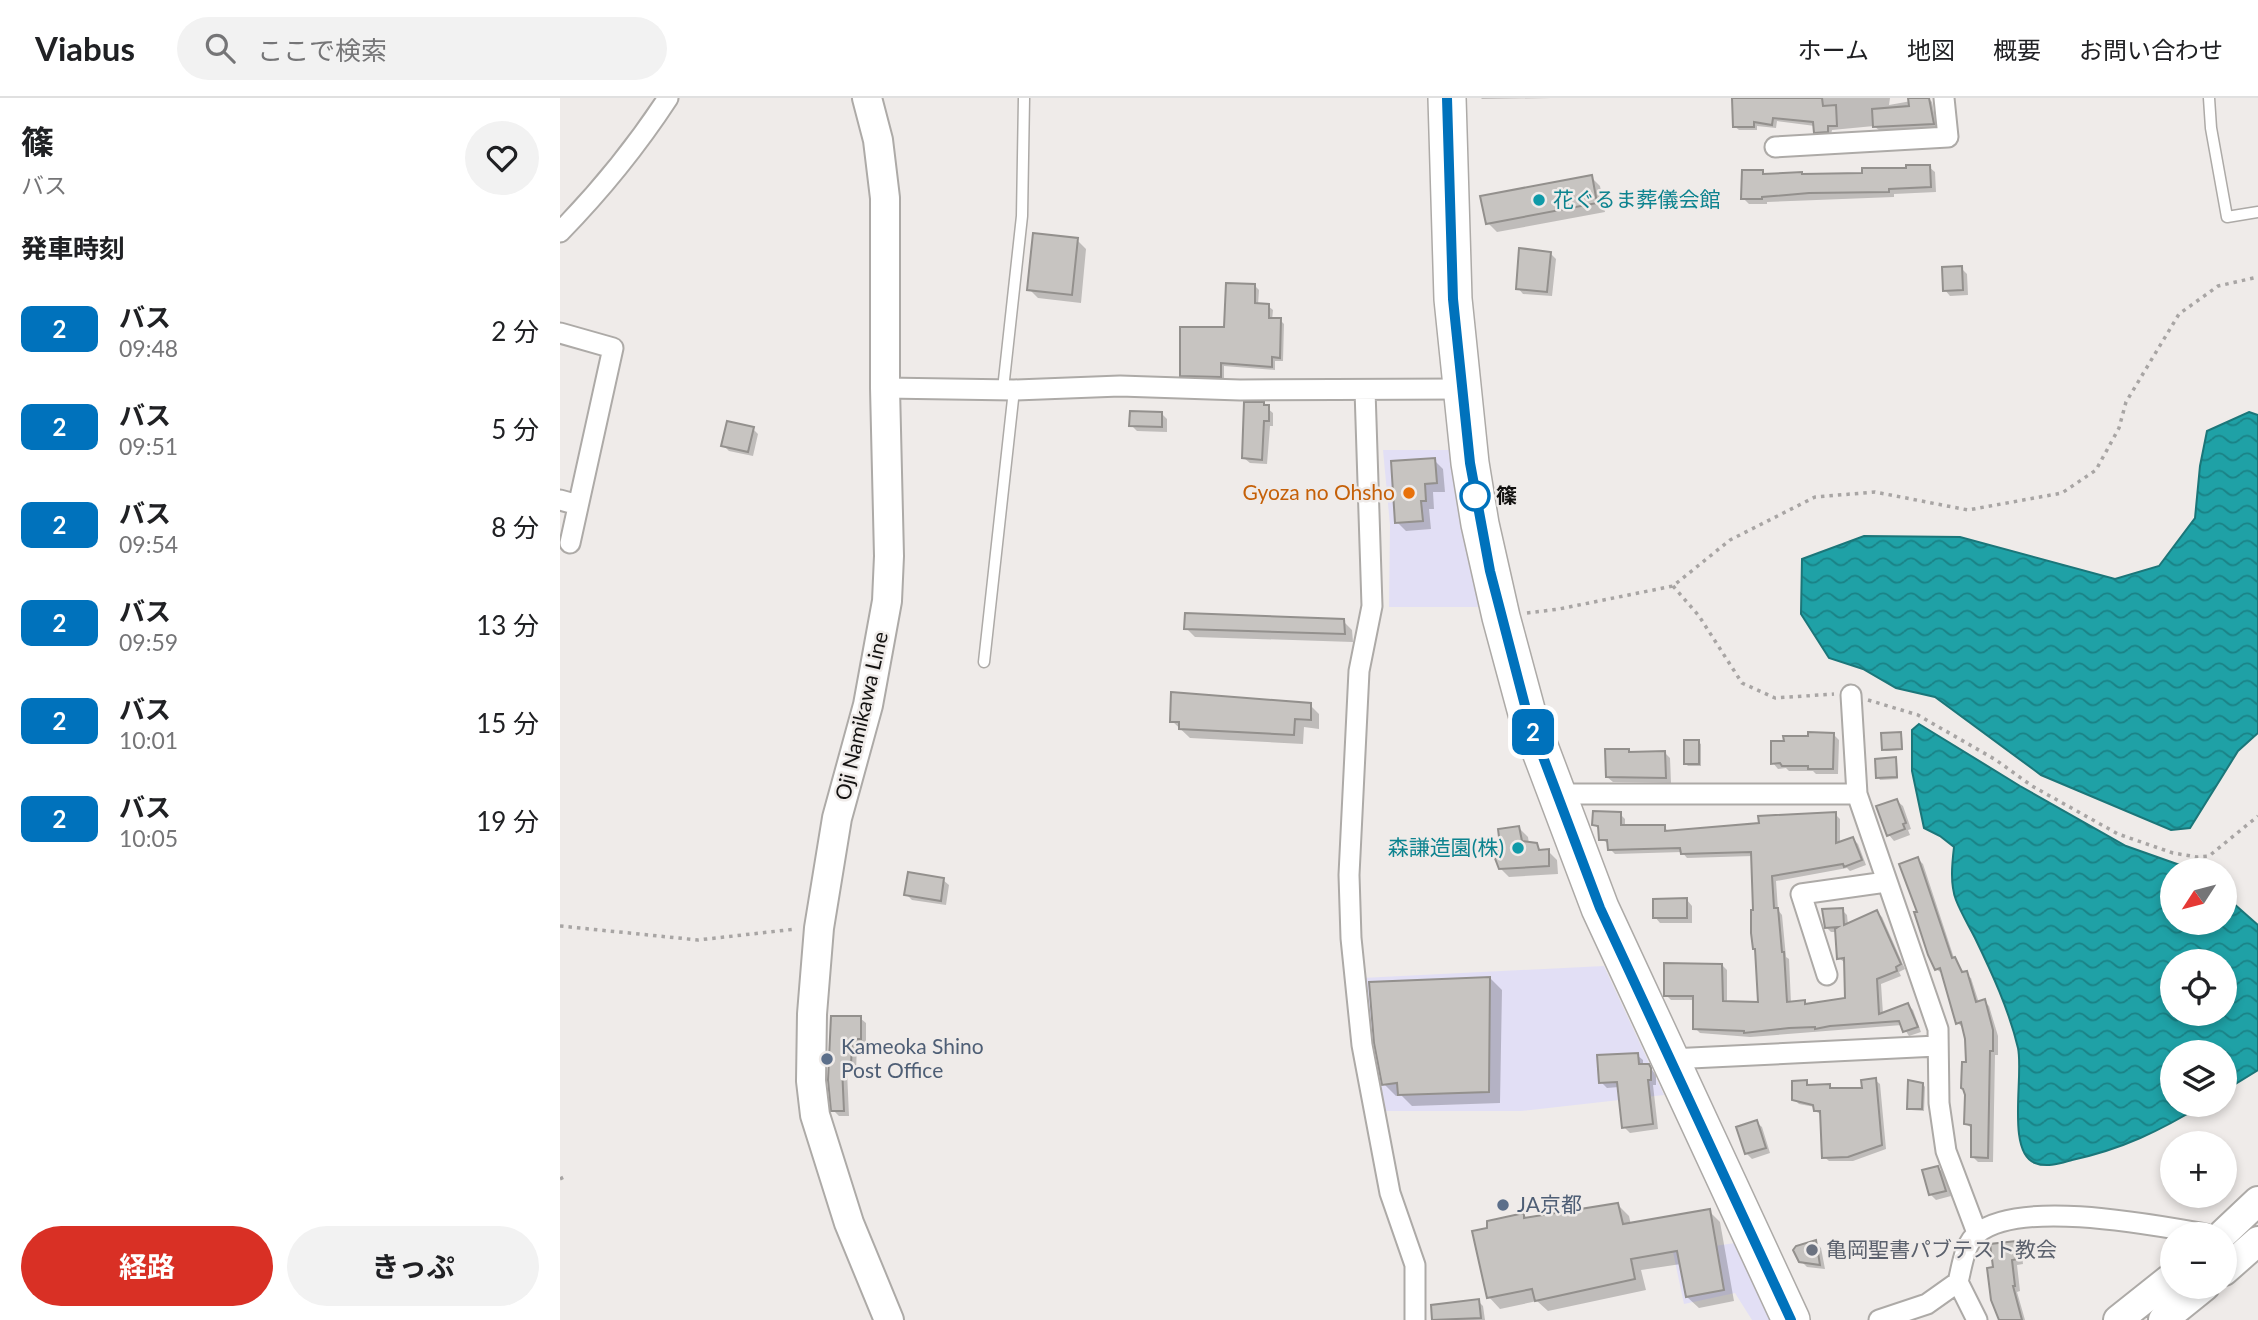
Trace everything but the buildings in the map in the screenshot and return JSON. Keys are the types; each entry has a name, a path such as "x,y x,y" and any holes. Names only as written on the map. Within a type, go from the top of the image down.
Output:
{"highway":[{"path":"1447,98 1453,299 1462,389 1480,524 1528,717 1600,908 1791,1320"}],"main road":[{"name":"Oji Namikawa Line","path":"867,98 878,140 886,198 885,387 889,556 887,601 868,705 838,818 819,928 812,1014 811,1081 815,1115 849,1223 889,1320"},
{"path":"2237,1222 2258,1201"},
{"path":"2237,1259 2258,1239"},
{"path":"2118,1320 2160,1287"},
{"path":"2162,1320 2189,1299"}],"street":[{"path":"560,232 641,140 668,98"},
{"path":"1775,147 1948,137 1944,98"},
{"path":"560,333 613,348 569,503 570,543"},
{"path":"885,387 1009,390 1120,386 1240,390 1462,389"},
{"path":"1365,390 1372,606 1359,671 1349,874 1351,938 1362,1045 1390,1193 1415,1265 1415,1320"},
{"path":"1851,695 1857,794 1938,1029 1939,1104 1946,1151 1977,1233"},
{"path":"1557,794 1857,794"},
{"path":"1827,975 1801,894 1886,881"},
{"path":"1670,1059 1937,1046"},
{"path":"1879,1320 1927,1304 1958,1282 1967,1248 1977,1233 2000,1223 2038,1216 2098,1218 2160,1227"},
{"path":"2237,1237 2258,1239"},
{"path":"1958,1282 1977,1320"}],"lane":[{"path":"984,662 1022,216 1024,98"},
{"path":"2209,98 2211,128 2227,217 2258,212"}],"path":[{"path":"1501,617 1559,609 1673,586 1730,540 1815,497 1875,492 1968,510 2062,493 2096,470 2119,428 2126,402 2179,314 2218,286 2258,277"},
{"path":"1673,586 1699,616 1742,683 1774,698 1851,695 1918,715 1996,760 2032,786 2118,834 2173,853 2209,856 2258,816"},
{"path":"560,926 698,940 765,931 819,928"},
{"path":"560,1179 566,1177"}],"shaded area":[{"path":"1383,450 1450,450 1479,607 1389,607 1390,525"},
{"path":"1604,966 1664,1095 1521,1111 1380,1111 1362,978"},
{"path":"1742,1242 1783,1320 1752,1320 1735,1293 1684,1304 1673,1252"}],"water":[{"path":"2249,412 2258,415 2258,733 2238,751 2190,828 2171,830 2041,775 1935,697 1896,688 1863,669 1829,658 1801,614 1802,559 1864,536 1960,537 2115,579 2159,566 2195,518 2200,466 2207,431"},
{"path":"1919,724 2020,786 2126,846 2160,858 2160,935 2237,935 2237,906 2258,925 2258,1070 2237,1083 2237,1040 2160,1040 2160,1117 2182,1117 2140,1138 2059,1164 2035,1163 2026,1156 2018,1129 2019,1060 2014,1034 1994,978 1954,894 1954,847 1924,828 1912,771 1912,730"}],"bus line":[{"name":"2","path":"1447,98 1453,299 1470,463 1490,571 1528,717 1600,908 1791,1320"}],"place":[{"name":"花ぐるま葬儀会館","path":"1539,200"},
{"name":"Gyoza no Ohsho","path":"1409,493"},
{"name":"篠","path":"1475,496"},
{"name":"森謙造園(株)","path":"1518,848"},
{"name":"Kameoka Shino Post Office","path":"827,1059"},
{"name":"JA京都","path":"1503,1205"},
{"name":"亀岡聖書パブテスト教会","path":"1812,1250"}]}
